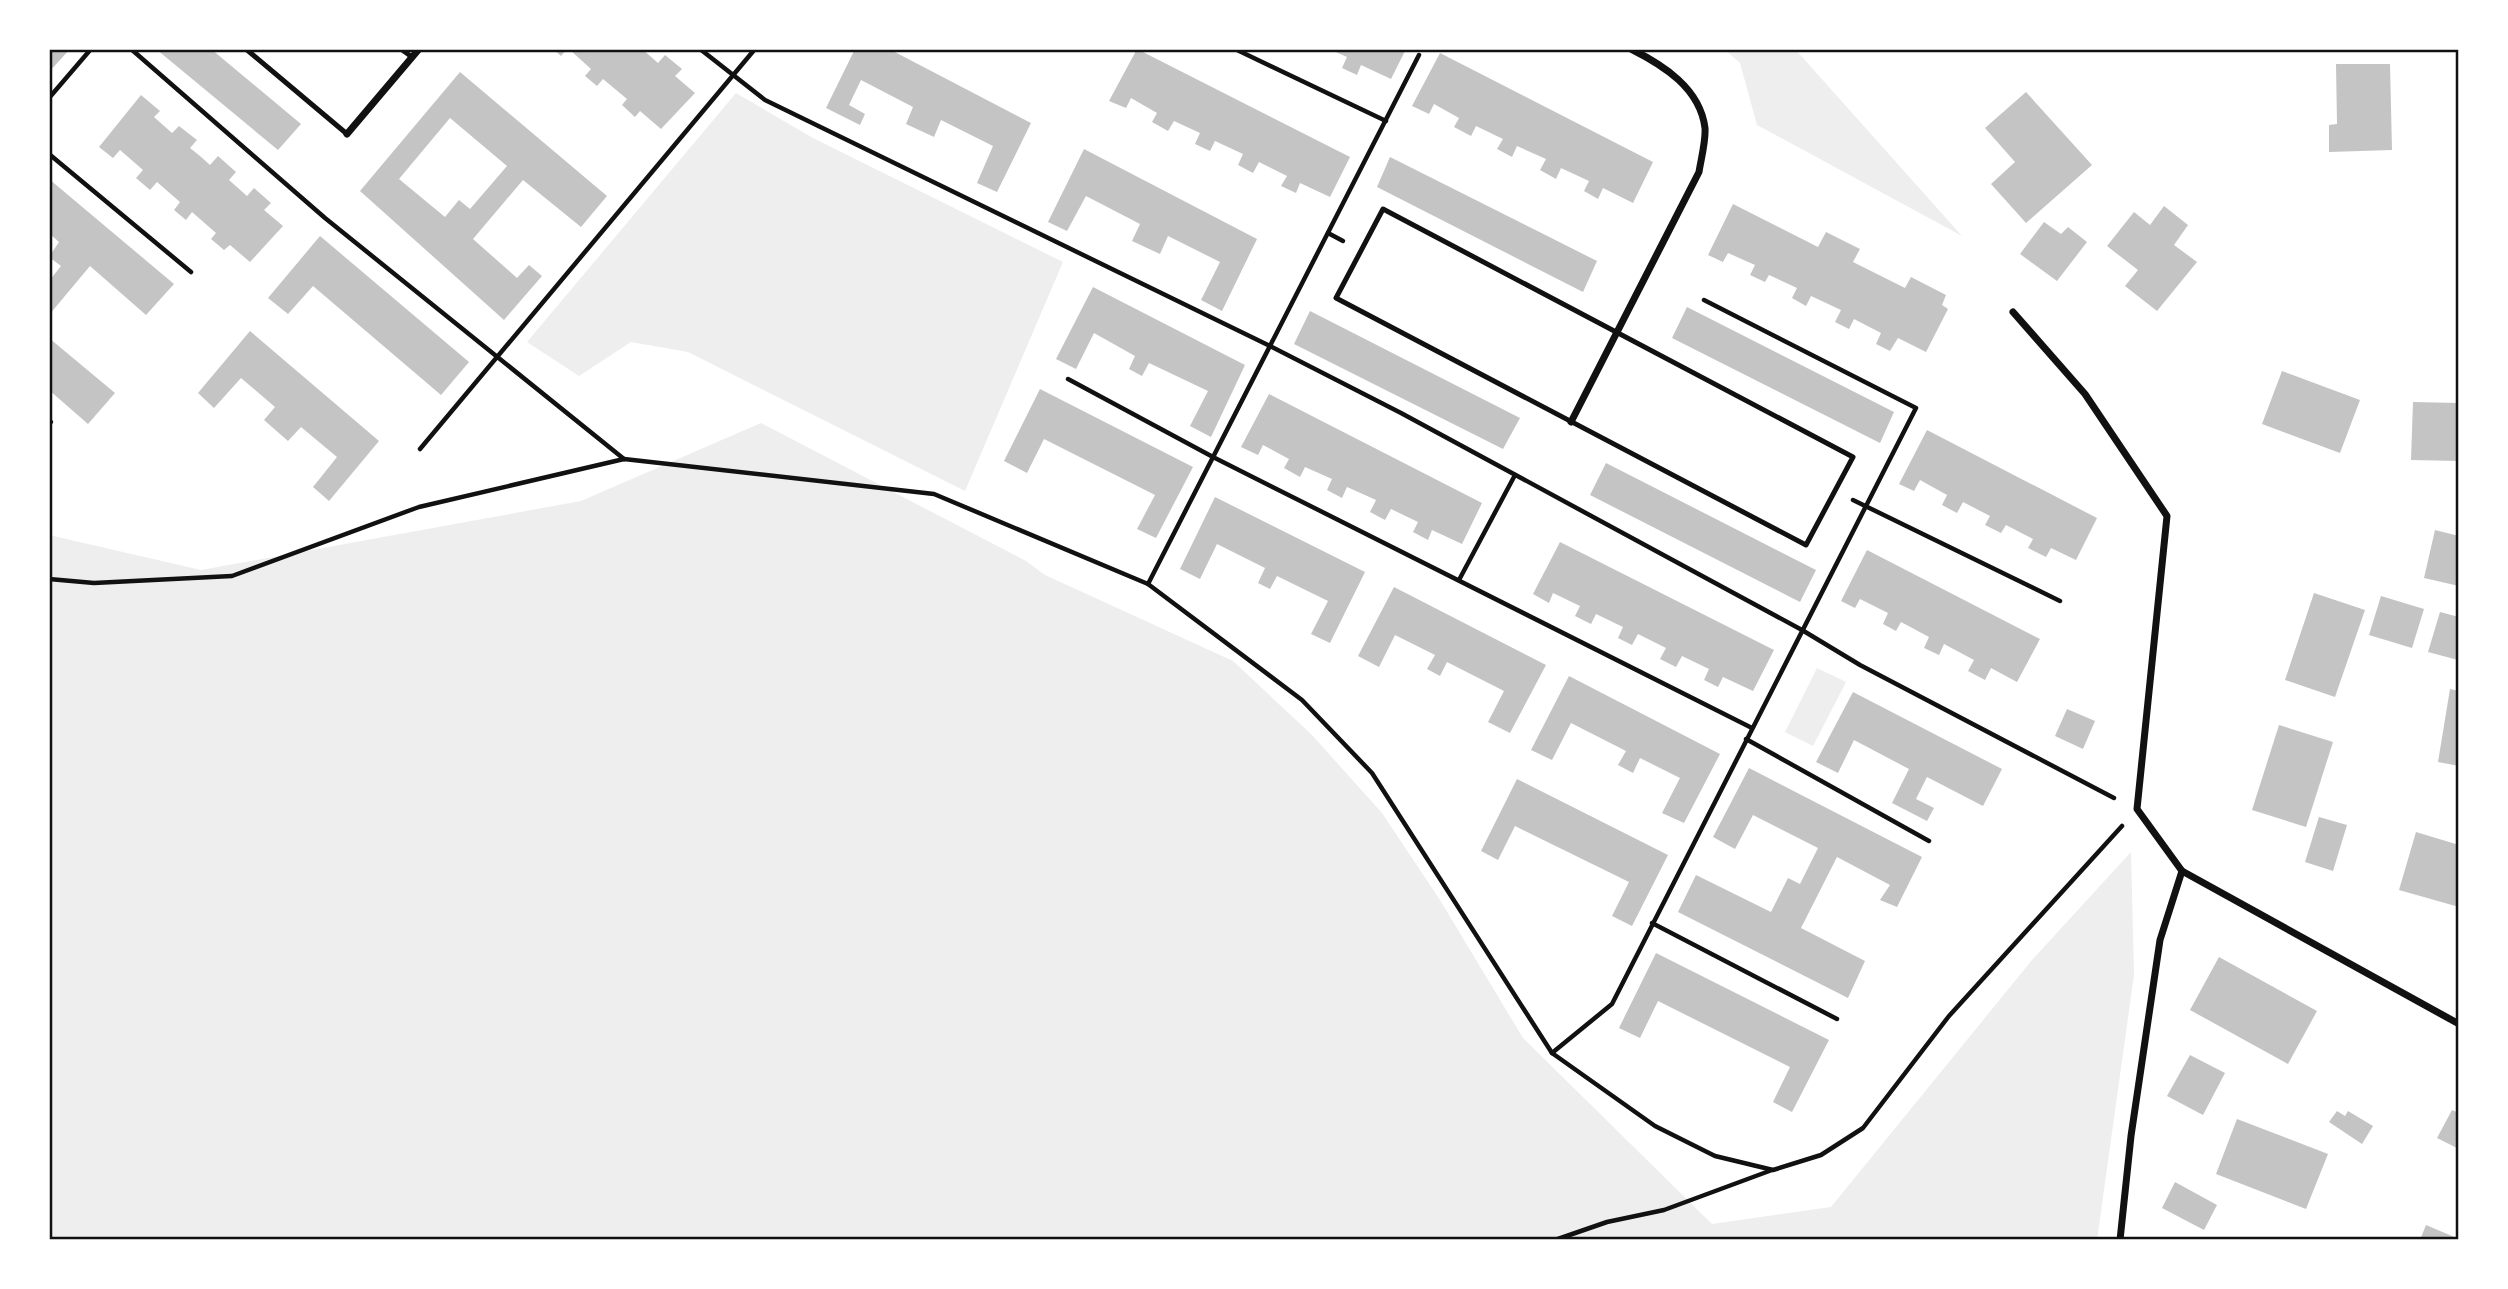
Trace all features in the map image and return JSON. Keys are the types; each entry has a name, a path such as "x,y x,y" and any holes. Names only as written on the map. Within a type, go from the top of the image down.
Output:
{"street":[{"path":"346,134 419,49"},
{"path":"1571,422 1699,172 1704,127 1690,93 1665,66 1631,49"},
{"path":"2013,312 2085,394 2167,516 2137,809 2182,871 2459,1024"},
{"path":"2120,1240 2131,1136 2160,940 2182,871"}],"lane":[{"path":"246,49 346,134"},
{"path":"401,49 412,57"},
{"path":"1383,209 1618,332 1853,457 1807,545 1336,298 1383,209"}],"path":[{"path":"49,99 91,49"},
{"path":"131,49 325,218 624,459"},
{"path":"700,49 765,100 1270,346 1802,630 1860,665 2137,809 1950,1016 1863,1128 1821,1155 1664,1210 1607,1222 1555,1240"},
{"path":"420,449 755,49"},
{"path":"1235,49 1385,121"},
{"path":"1148,584 1419,55"},
{"path":"49,154 191,272"},
{"path":"1552,1053 1612,1004 1916,408 1704,300"},
{"path":"1068,379 1213,457 1752,728"},
{"path":"49,579 94,583 232,576 419,507 624,459 934,494 1148,584 1302,700 1371,773 1552,1053 1655,1126 1715,1156 1773,1170"},
{"path":"1459,580 1515,475"},
{"path":"1868,506 2060,601"},
{"path":"1746,739 1929,841"},
{"path":"1652,923 1836,1019"}],"shaded area":[{"path":"1724,49 1795,49 1962,236 1757,125 1740,63"},
{"path":"736,93 813,138 1063,262 965,491 688,352 631,342 579,376 527,342"},
{"path":"761,423 1026,561 1045,575 1233,661 1312,735 1382,813 1440,900 1523,1038 1712,1224 1831,1207 2032,960 2131,852 2134,975 2097,1240 49,1240 49,535 201,570 581,501"},
{"path":"1817,668 1846,682 1813,746 1785,732"}],"building":[{"path":"49,49 70,49 49,72"},
{"path":"156,49 211,49 301,124 278,150"},
{"path":"553,49 567,49 561,56"},
{"path":"569,49 642,49 658,63 665,55 682,69 675,76 695,93 661,129 640,111 635,117 622,105 627,99 603,79 597,86 585,76 591,69"},
{"path":"855,49 889,49 1031,123 997,192 977,183 993,146 941,120 934,137 906,124 913,107 861,80 849,105 865,114 860,125 826,108"},
{"path":"1137,49 1350,157 1330,197 1300,183 1296,193 1281,186 1287,176 1259,162 1253,173 1238,165 1243,154 1215,141 1210,151 1195,144 1200,133 1174,121 1168,131 1152,122 1157,113 1131,98 1126,108 1109,101"},
{"path":"1329,49 1406,49 1391,79 1361,65 1357,75 1342,68 1347,57"},
{"path":"1440,53 1653,162 1633,203 1603,188 1598,199 1584,191 1589,181 1561,168 1556,179 1540,170 1546,159 1517,146 1512,157 1497,149 1503,139 1476,126 1471,136 1454,127 1459,118 1434,104 1429,114 1412,106"},
{"path":"2336,64 2390,64 2392,150 2329,152 2329,125 2337,124"},
{"path":"460,72 607,196 581,227 523,180 473,239 517,278 529,265 542,276 504,320 360,191","holes":["450,118 507,166 470,209 459,200 445,217 399,179"]},
{"path":"2026,92 2092,165 2026,223 1991,184 2015,162 1985,128"},
{"path":"141,95 160,111 154,117 172,133 179,126 197,140 190,148 210,165 218,156 236,172 229,180 247,196 254,188 271,203 264,210 283,226 250,262 230,245 224,250 211,239 216,233 192,212 186,220 174,210 180,202 157,182 150,190 136,178 143,170 120,150 113,158 99,147"},
{"path":"1084,149 1257,239 1222,311 1201,300 1220,262 1168,236 1160,254 1132,241 1140,224 1086,196 1067,231 1048,222"},
{"path":"1390,157 1597,261 1583,292 1377,187"},
{"path":"49,179 174,284 146,315 90,266 49,315 49,281 61,266 49,257 59,242 49,233"},
{"path":"1733,204 1818,247 1826,232 1860,249 1853,262 1905,288 1911,277 1946,295 1942,305 1948,309 1926,352 1898,338 1890,351 1876,344 1881,333 1854,319 1849,329 1835,322 1841,310 1811,296 1806,306 1792,298 1797,288 1769,275 1765,282 1750,275 1755,265 1728,253 1723,262 1708,255"},
{"path":"2164,206 2188,225 2174,245 2197,262 2157,311 2125,286 2138,270 2107,246 2134,212 2150,225"},
{"path":"2044,222 2061,234 2068,227 2087,242 2057,281 2020,254"},
{"path":"320,236 469,362 441,395 313,286 288,314 268,298"},
{"path":"1093,287 1245,365 1211,437 1190,426 1208,391 1149,363 1142,376 1129,369 1135,356 1094,333 1076,369 1056,359"},
{"path":"1687,307 1894,412 1880,443 1672,338"},
{"path":"1310,311 1520,418 1503,449 1294,344"},
{"path":"250,331 379,441 329,501 313,487 337,457 301,427 288,441 264,420 275,407 241,378 214,408 198,393"},
{"path":"49,338 115,393 88,424 49,390"},
{"path":"2282,371 2360,400 2340,453 2262,424"},
{"path":"1040,389 1193,467 1156,538 1137,529 1155,495 1044,439 1027,473 1004,461"},
{"path":"1269,394 1482,503 1462,544 1432,530 1428,540 1413,532 1418,522 1391,509 1385,520 1370,512 1376,500 1347,487 1342,498 1327,490 1332,479 1305,467 1300,477 1284,468 1289,459 1263,445 1258,455 1241,447"},
{"path":"2413,402 2459,403 2459,461 2411,460"},
{"path":"1927,430 2097,518 2076,560 2051,548 2046,557 2028,548 2033,539 2006,525 2001,533 1985,525 1990,516 1963,502 1957,513 1942,505 1947,495 1920,480 1914,491 1899,484"},
{"path":"1606,463 1816,570 1800,602 1590,495"},
{"path":"1215,497 1365,572 1330,643 1311,634 1328,601 1277,576 1270,589 1258,583 1265,568 1217,544 1200,579 1180,569"},
{"path":"2435,530 2459,536 2459,586 2424,578"},
{"path":"1560,542 1774,650 1753,691 1723,677 1718,687 1704,680 1709,669 1682,656 1676,667 1660,659 1666,648 1638,634 1632,645 1618,638 1623,627 1596,614 1591,624 1575,616 1580,606 1553,593 1549,603 1533,594"},
{"path":"1867,550 2040,639 2017,682 1991,668 1985,680 1968,671 1974,660 1944,644 1939,655 1924,648 1929,637 1901,622 1896,631 1883,624 1888,613 1860,599 1855,608 1841,601"},
{"path":"1394,587 1546,665 1510,733 1488,722 1504,691 1447,662 1440,676 1427,669 1435,655 1395,635 1379,667 1358,656"},
{"path":"2314,593 2365,610 2335,697 2285,680"},
{"path":"2381,596 2424,609 2412,648 2369,635"},
{"path":"2440,612 2459,617 2458,660 2428,652"},
{"path":"1569,676 1720,754 1684,823 1662,813 1680,778 1640,758 1633,773 1618,765 1626,751 1571,723 1552,760 1531,750"},
{"path":"2450,689 2459,691 2459,766 2438,762"},
{"path":"1853,692 2002,769 1983,806 1927,777 1916,799 1934,808 1927,821 1892,803 1909,769 1854,740 1838,773 1816,762"},
{"path":"2067,709 2095,721 2083,749 2055,736"},
{"path":"2279,725 2333,742 2306,827 2252,810"},
{"path":"1749,768 1922,857 1897,907 1880,900 1890,885 1837,857 1801,928 1865,961 1848,998 1678,912 1696,875 1771,912 1788,878 1800,884 1818,848 1753,815 1735,849 1713,837"},
{"path":"1517,779 1668,855 1632,926 1612,916 1629,882 1515,826 1498,860 1481,851"},
{"path":"2319,817 2347,825 2333,871 2305,862"},
{"path":"2416,832 2459,845 2459,907 2399,890"},
{"path":"1656,953 1829,1040 1792,1112 1773,1102 1790,1067 1658,1001 1640,1038 1619,1028"},
{"path":"2219,957 2317,1011 2288,1064 2190,1010"},
{"path":"2190,1055 2225,1073 2203,1115 2167,1096"},
{"path":"2452,1110 2459,1113 2459,1149 2437,1138"},
{"path":"2337,1111 2345,1116 2348,1111 2373,1126 2362,1144 2329,1122"},
{"path":"2237,1119 2328,1154 2306,1209 2216,1174"},
{"path":"2175,1182 2217,1205 2204,1230 2162,1208"},
{"path":"2426,1225 2459,1239 2459,1240 2420,1240"}]}
